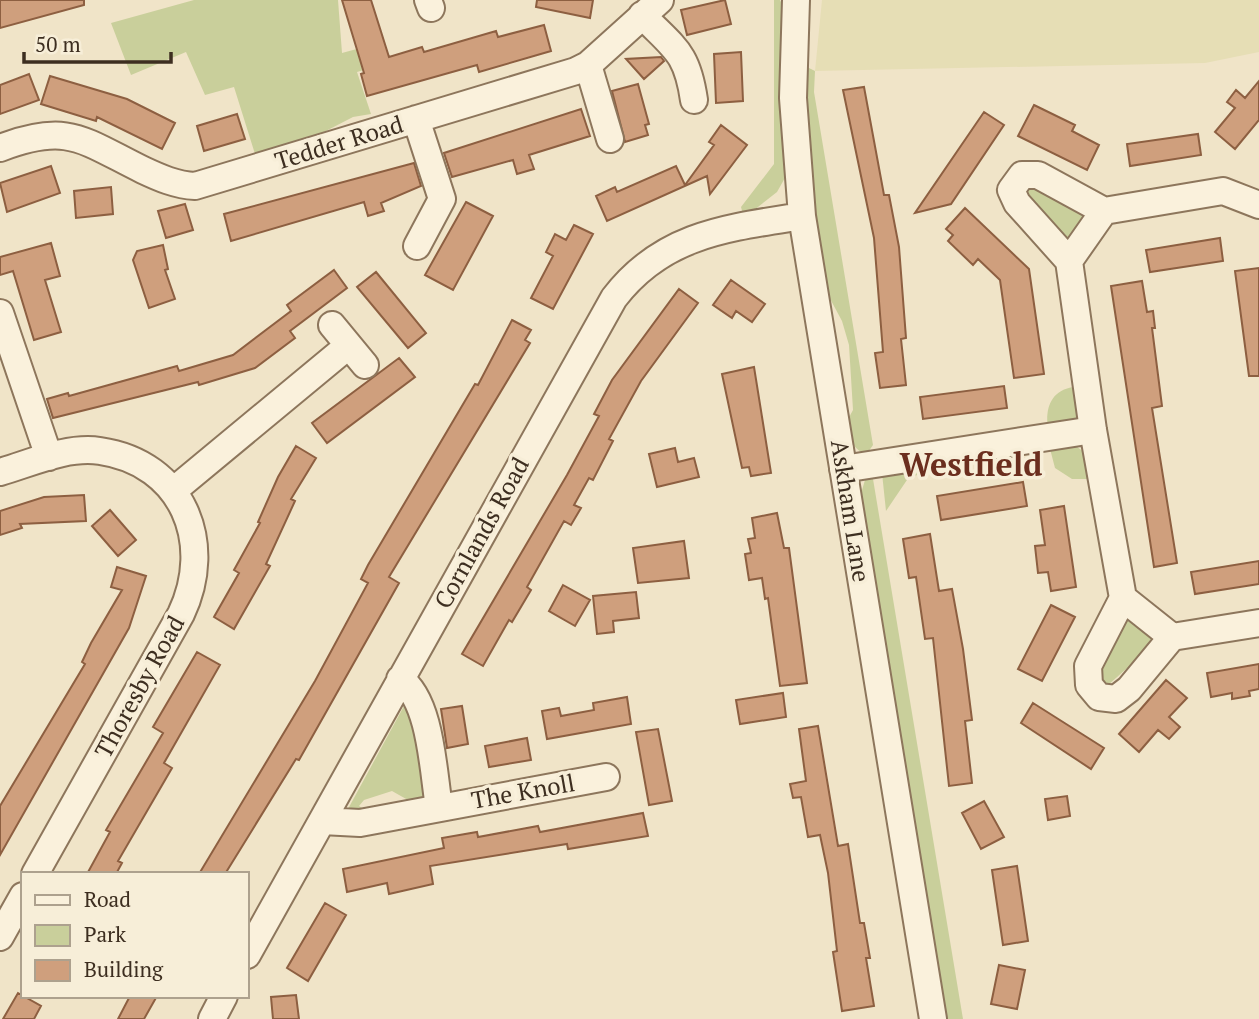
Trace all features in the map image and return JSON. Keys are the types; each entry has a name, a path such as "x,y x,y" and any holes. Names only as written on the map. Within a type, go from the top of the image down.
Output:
{"street":[{"name":"Askham Lane","path":"796,0 793,98 802,216 933,1019"},
{"name":"Tedder Road","path":"0,148 33,135 58,134 75,138 181,186 195,186 588,65 651,8"},
{"path":"651,8 690,69 694,100"},
{"path":"588,65 610,139"},
{"path":"416,119 442,199 417,246"},
{"path":"1255,195 1223,191 1104,211 1038,175 1022,175 1011,190 1017,204 1069,261 1093,430 1123,598 1088,667 1089,685 1099,697 1116,699 1129,689 1172,637 1259,623"},
{"path":"1069,261 1104,211"},
{"name":"Cornlands Road","path":"248,953 586,346 626,282 656,255 674,245 802,216"},
{"path":"0,313 8,363 49,457"},
{"path":"173,491 357,355 332,325"},
{"path":"843,469 1093,430"},
{"name":"Thoresby Road","path":"0,472 77,451 99,451 121,457 145,468 173,491 193,532 197,555 189,596 36,872"},
{"path":"1123,598 1172,637"},
{"name":"The Knoll","path":"400,680 409,686 421,705 439,807"},
{"name":"The Knoll","path":"322,821 360,823 606,776"},
{"path":"0,937 21,900"},
{"path":"212,1019 223,998"}],"shaded area":[{"path":"822,0 1259,0 1259,52 1205,63 815,71"}],"green space":[{"path":"194,0 338,0 342,53 364,47 370,68 357,72 371,114 353,117 324,132 255,154 234,87 205,95 186,52 131,75 111,23"},
{"path":"774,0 780,0 782,4 786,176 777,192 744,218 741,207 774,164"},
{"path":"801,64 815,71 814,92 873,445 866,455 855,447 849,436 848,423 853,410 849,345 842,321 827,293 818,254"},
{"path":"1028,182 1088,210 1070,245 1020,190"},
{"path":"1074,379 1081,412 1077,420 1048,430 1047,415 1051,402 1059,392 1073,387"},
{"path":"1073,444 1084,452 1090,479 1072,479 1055,468 1049,445"},
{"path":"919,467 922,474 909,477 886,511 882,473"},
{"path":"873,479 963,1019 943,1019 860,497 865,480"},
{"path":"1127,617 1155,635 1153,645 1107,686 1095,676"},
{"path":"404,706 418,712 425,798 415,804 392,791 364,800 359,806 370,813 348,809"}],"building":[{"path":"0,0 84,0 84,5 0,28"},
{"path":"342,0 371,0 389,57 422,47 424,52 496,31 498,37 544,25 551,51 479,72 477,65 367,96 361,74 364,73"},
{"path":"537,0 593,0 590,18 536,7"},
{"path":"725,0 731,24 687,35 681,10"},
{"path":"741,52 743,101 716,103 714,54"},
{"path":"661,57 664,61 644,79 626,59"},
{"path":"29,74 39,100 0,114 0,85"},
{"path":"50,76 127,99 175,123 162,149 97,117 96,121 41,104"},
{"path":"1259,81 1259,120 1235,149 1215,132 1235,108 1227,102 1236,90 1245,98"},
{"path":"638,84 649,124 645,125 648,135 625,142 612,91"},
{"path":"864,87 884,195 889,195 899,247 906,338 901,339 906,385 880,388 875,353 883,352 874,238 843,90"},
{"path":"1034,105 1075,125 1072,131 1099,145 1087,170 1018,136"},
{"path":"581,109 590,136 529,155 534,169 517,174 513,160 452,177 444,153"},
{"path":"984,112 1004,125 951,204 915,213"},
{"path":"237,114 245,139 204,151 197,126"},
{"path":"721,125 747,145 710,194 707,176 607,221 596,196 615,187 617,192 676,166 685,185 714,145 709,142"},
{"path":"1198,134 1201,155 1130,166 1127,144"},
{"path":"414,163 421,186 381,203 384,211 368,216 364,202 231,241 224,214"},
{"path":"51,166 60,193 7,212 0,183"},
{"path":"111,187 113,214 76,218 74,191"},
{"path":"466,202 493,216 453,290 425,275"},
{"path":"185,204 193,230 166,238 158,211"},
{"path":"965,208 1029,269 1044,374 1014,378 1000,280 978,259 973,265 948,241 953,235 946,229"},
{"path":"574,225 593,234 553,309 531,298 553,256 546,252 555,234 566,240"},
{"path":"1220,238 1223,261 1150,272 1146,250"},
{"path":"51,243 60,276 45,280 61,332 34,340 13,271 0,275 0,257"},
{"path":"163,245 168,269 165,270 175,299 149,308 133,260 137,251"},
{"path":"1259,268 1259,376 1249,376 1235,271"},
{"path":"334,270 347,288 290,331 295,338 255,368 199,385 198,382 53,418 47,399 68,393 69,396 177,366 179,371 233,355 291,311 287,305"},
{"path":"376,272 426,333 408,348 357,287"},
{"path":"731,280 765,304 752,322 736,311 732,318 713,305"},
{"path":"1142,281 1147,312 1153,311 1155,328 1152,328 1162,406 1152,408 1177,563 1154,567 1111,286"},
{"path":"679,289 698,303 641,381 609,439 613,441 593,480 589,478 574,505 581,508 571,525 564,521 527,587 531,590 512,622 509,620 483,666 462,654 567,475 599,416 594,414 612,380"},
{"path":"512,320 531,330 525,340 530,343 389,577 399,583 299,760 296,759 226,872 200,872 315,681 368,583 361,579 368,565 475,384 478,385"},
{"path":"399,358 415,377 327,443 312,423"},
{"path":"754,367 771,473 751,476 749,467 742,468 722,374"},
{"path":"1004,386 1007,408 923,419 920,397"},
{"path":"296,446 316,458 291,499 295,501 266,564 270,566 234,629 214,617 239,573 234,570 260,523 258,522 278,477"},
{"path":"675,448 678,462 694,458 699,477 657,487 649,454"},
{"path":"1023,482 1027,506 941,520 937,496"},
{"path":"84,495 86,521 20,524 22,528 0,535 0,511 44,497"},
{"path":"1064,506 1076,587 1051,591 1048,572 1038,573 1035,546 1045,545 1040,510"},
{"path":"110,510 136,540 118,556 92,526"},
{"path":"777,513 784,548 789,548 807,683 780,686 768,598 765,599 762,578 749,580 745,554 751,553 748,539 755,538 752,518"},
{"path":"930,534 939,591 952,589 972,720 965,721 972,783 949,786 933,638 925,639 916,577 909,578 903,539"},
{"path":"684,541 689,578 638,583 633,548"},
{"path":"1259,561 1259,584 1195,594 1191,572"},
{"path":"117,567 146,576 129,628 0,855 0,806 85,664 82,662 91,643 122,590 111,587"},
{"path":"563,585 590,600 575,626 549,611"},
{"path":"636,592 639,618 613,621 614,632 597,634 593,596"},
{"path":"1051,605 1075,617 1042,681 1018,669"},
{"path":"197,652 220,665 164,763 172,768 118,861 122,863 117,872 88,872 110,832 106,830 163,733 153,727"},
{"path":"1259,664 1259,689 1249,691 1250,696 1232,699 1232,693 1211,697 1207,673"},
{"path":"1166,680 1187,698 1169,717 1180,727 1169,739 1158,730 1139,752 1119,734"},
{"path":"783,693 786,717 740,724 736,700"},
{"path":"627,697 631,724 547,739 542,711 559,708 561,716 594,710 593,703"},
{"path":"1033,703 1104,748 1091,769 1021,723"},
{"path":"462,706 468,744 447,748 441,709"},
{"path":"818,726 838,846 848,844 860,923 864,923 870,958 866,958 874,1006 842,1011 833,952 837,951 828,873 820,835 808,837 801,797 793,798 790,784 806,781 799,729"},
{"path":"658,729 672,801 649,805 636,732"},
{"path":"527,738 531,760 489,767 485,746"},
{"path":"1067,796 1070,816 1048,820 1045,799"},
{"path":"984,801 1004,837 981,849 962,813"},
{"path":"643,813 648,836 568,849 567,844 430,866 433,884 389,894 387,883 347,892 343,869 444,848 442,838 477,832 478,837 538,826 540,832"},
{"path":"1017,866 1028,941 1003,945 992,870"},
{"path":"325,903 346,915 308,981 287,968"},
{"path":"999,965 1025,970 1017,1009 991,1004"},
{"path":"18,993 21,998 27,998 41,1006 34,1019 3,1019"},
{"path":"296,995 299,1019 273,1019 271,997"},
{"path":"129,998 156,998 144,1019 118,1019"}],"district":[{"name":"Westfield","path":"971,465"}]}
